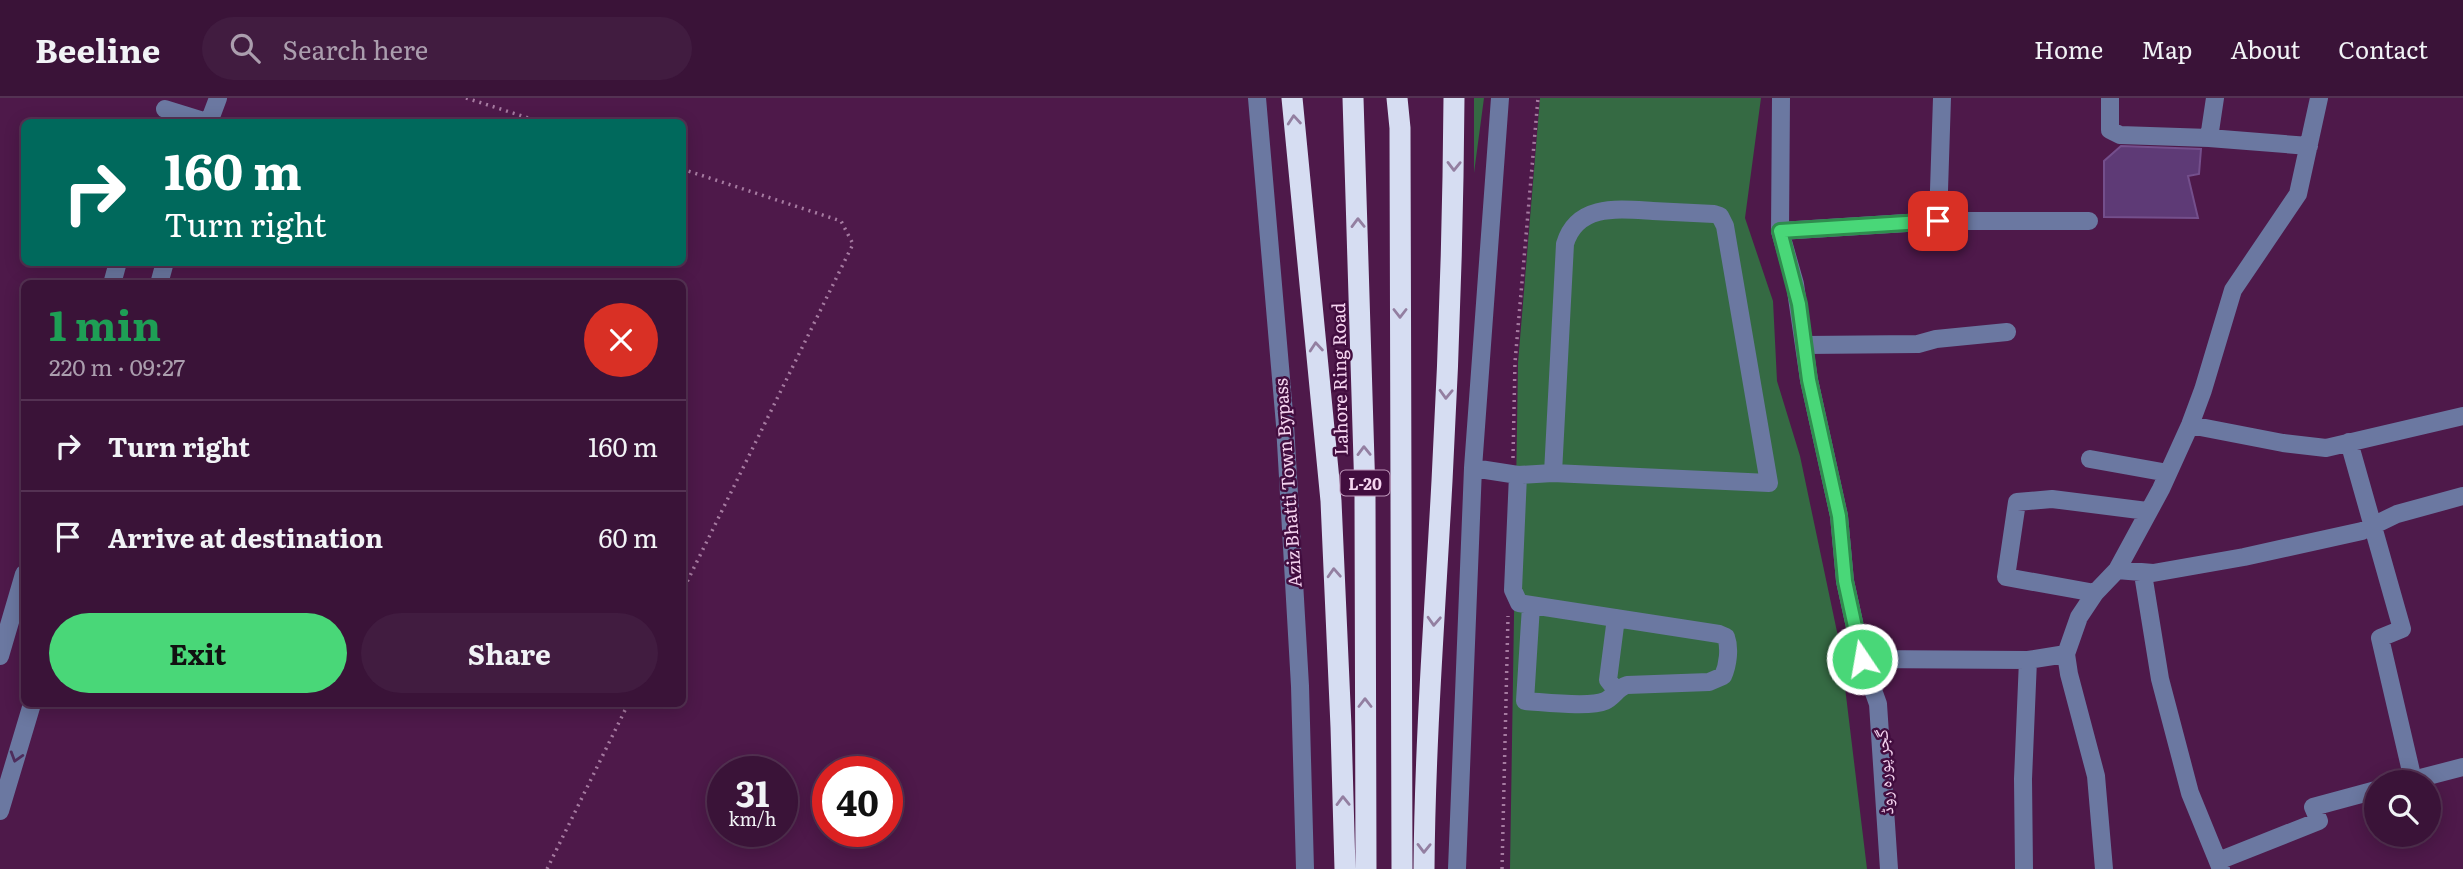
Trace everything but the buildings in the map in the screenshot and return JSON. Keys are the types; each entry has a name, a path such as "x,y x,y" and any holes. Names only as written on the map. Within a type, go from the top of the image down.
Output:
{"highway":[{"path":"1292,98 1331,501 1345,869"},
{"name":"Lahore Ring Road","path":"1353,98 1365,494 1366,869"},
{"name":"L-20","path":"1397,98 1400,128 1402,869"},
{"path":"1424,869 1425,787 1442,478 1454,98"}],"street":[{"path":"209,119 218,98"},
{"name":"Aziz Bhatti Town Bypass","path":"1257,98 1286,438 1300,686 1305,869"},
{"path":"1457,869 1473,468 1500,98"},
{"name":"گجر پورہ روڈ","path":"1781,98 1780,231 1795,284 1809,380 1839,516 1845,581 1862,659 1878,705 1889,869"},
{"path":"1938,221 1942,98"},
{"path":"2110,98 2110,130 2120,135 2209,138 2309,146"},
{"path":"2209,138 2215,98"},
{"path":"2104,869 2096,776 2066,654 2079,617 2095,593 2117,570 2168,473 2190,425 2233,290 2293,205 2298,194 2319,98"},
{"path":"165,110 197,119"},
{"path":"1473,468 1518,475 1553,473 1769,483 1724,220 1720,216 1612,209 1591,214 1569,232 1565,244 1553,473"},
{"path":"1780,231 1938,221 2090,221"},
{"path":"1805,345 1918,344 1936,339 2007,332"},
{"path":"2190,425 2283,443 2326,448 2463,416"},
{"path":"2349,442 2402,629 2380,638 2407,770"},
{"path":"2090,459 2168,473"},
{"path":"1518,475 1513,590 1520,603 1719,634 1726,637 1728,642 1723,676 1716,681 1627,685 1616,690 1607,700 1594,704 1525,701 1531,606"},
{"path":"2117,570 2143,574 2244,557 2362,531 2397,514 2463,496"},
{"path":"2095,593 2006,577 2017,502 2052,499 2147,511"},
{"path":"2143,574 2160,679 2190,793 2218,867 2319,821 2313,807 2364,793"},
{"path":"0,656 21,584"},
{"path":"1616,618 1608,680 1616,690"},
{"path":"1862,659 2028,660 2066,654"},
{"path":"2024,869 2023,779 2028,660"},
{"path":"0,811 31,707"},
{"path":"2441,773 2463,767"}],"path":[{"path":"466,98 532,119"},
{"path":"686,170 841,221 853,244 686,584"},
{"path":"547,869 627,707"}],"green space":[{"path":"1474,98 1484,98 1474,173"},
{"path":"1540,98 1761,98 1745,218 1773,301 1777,381 1800,456 1840,646 1867,869 1510,869 1518,363"}],"route":[{"path":"1862,659 1845,581 1839,516 1809,380 1799,304 1780,231 1938,221"}]}
